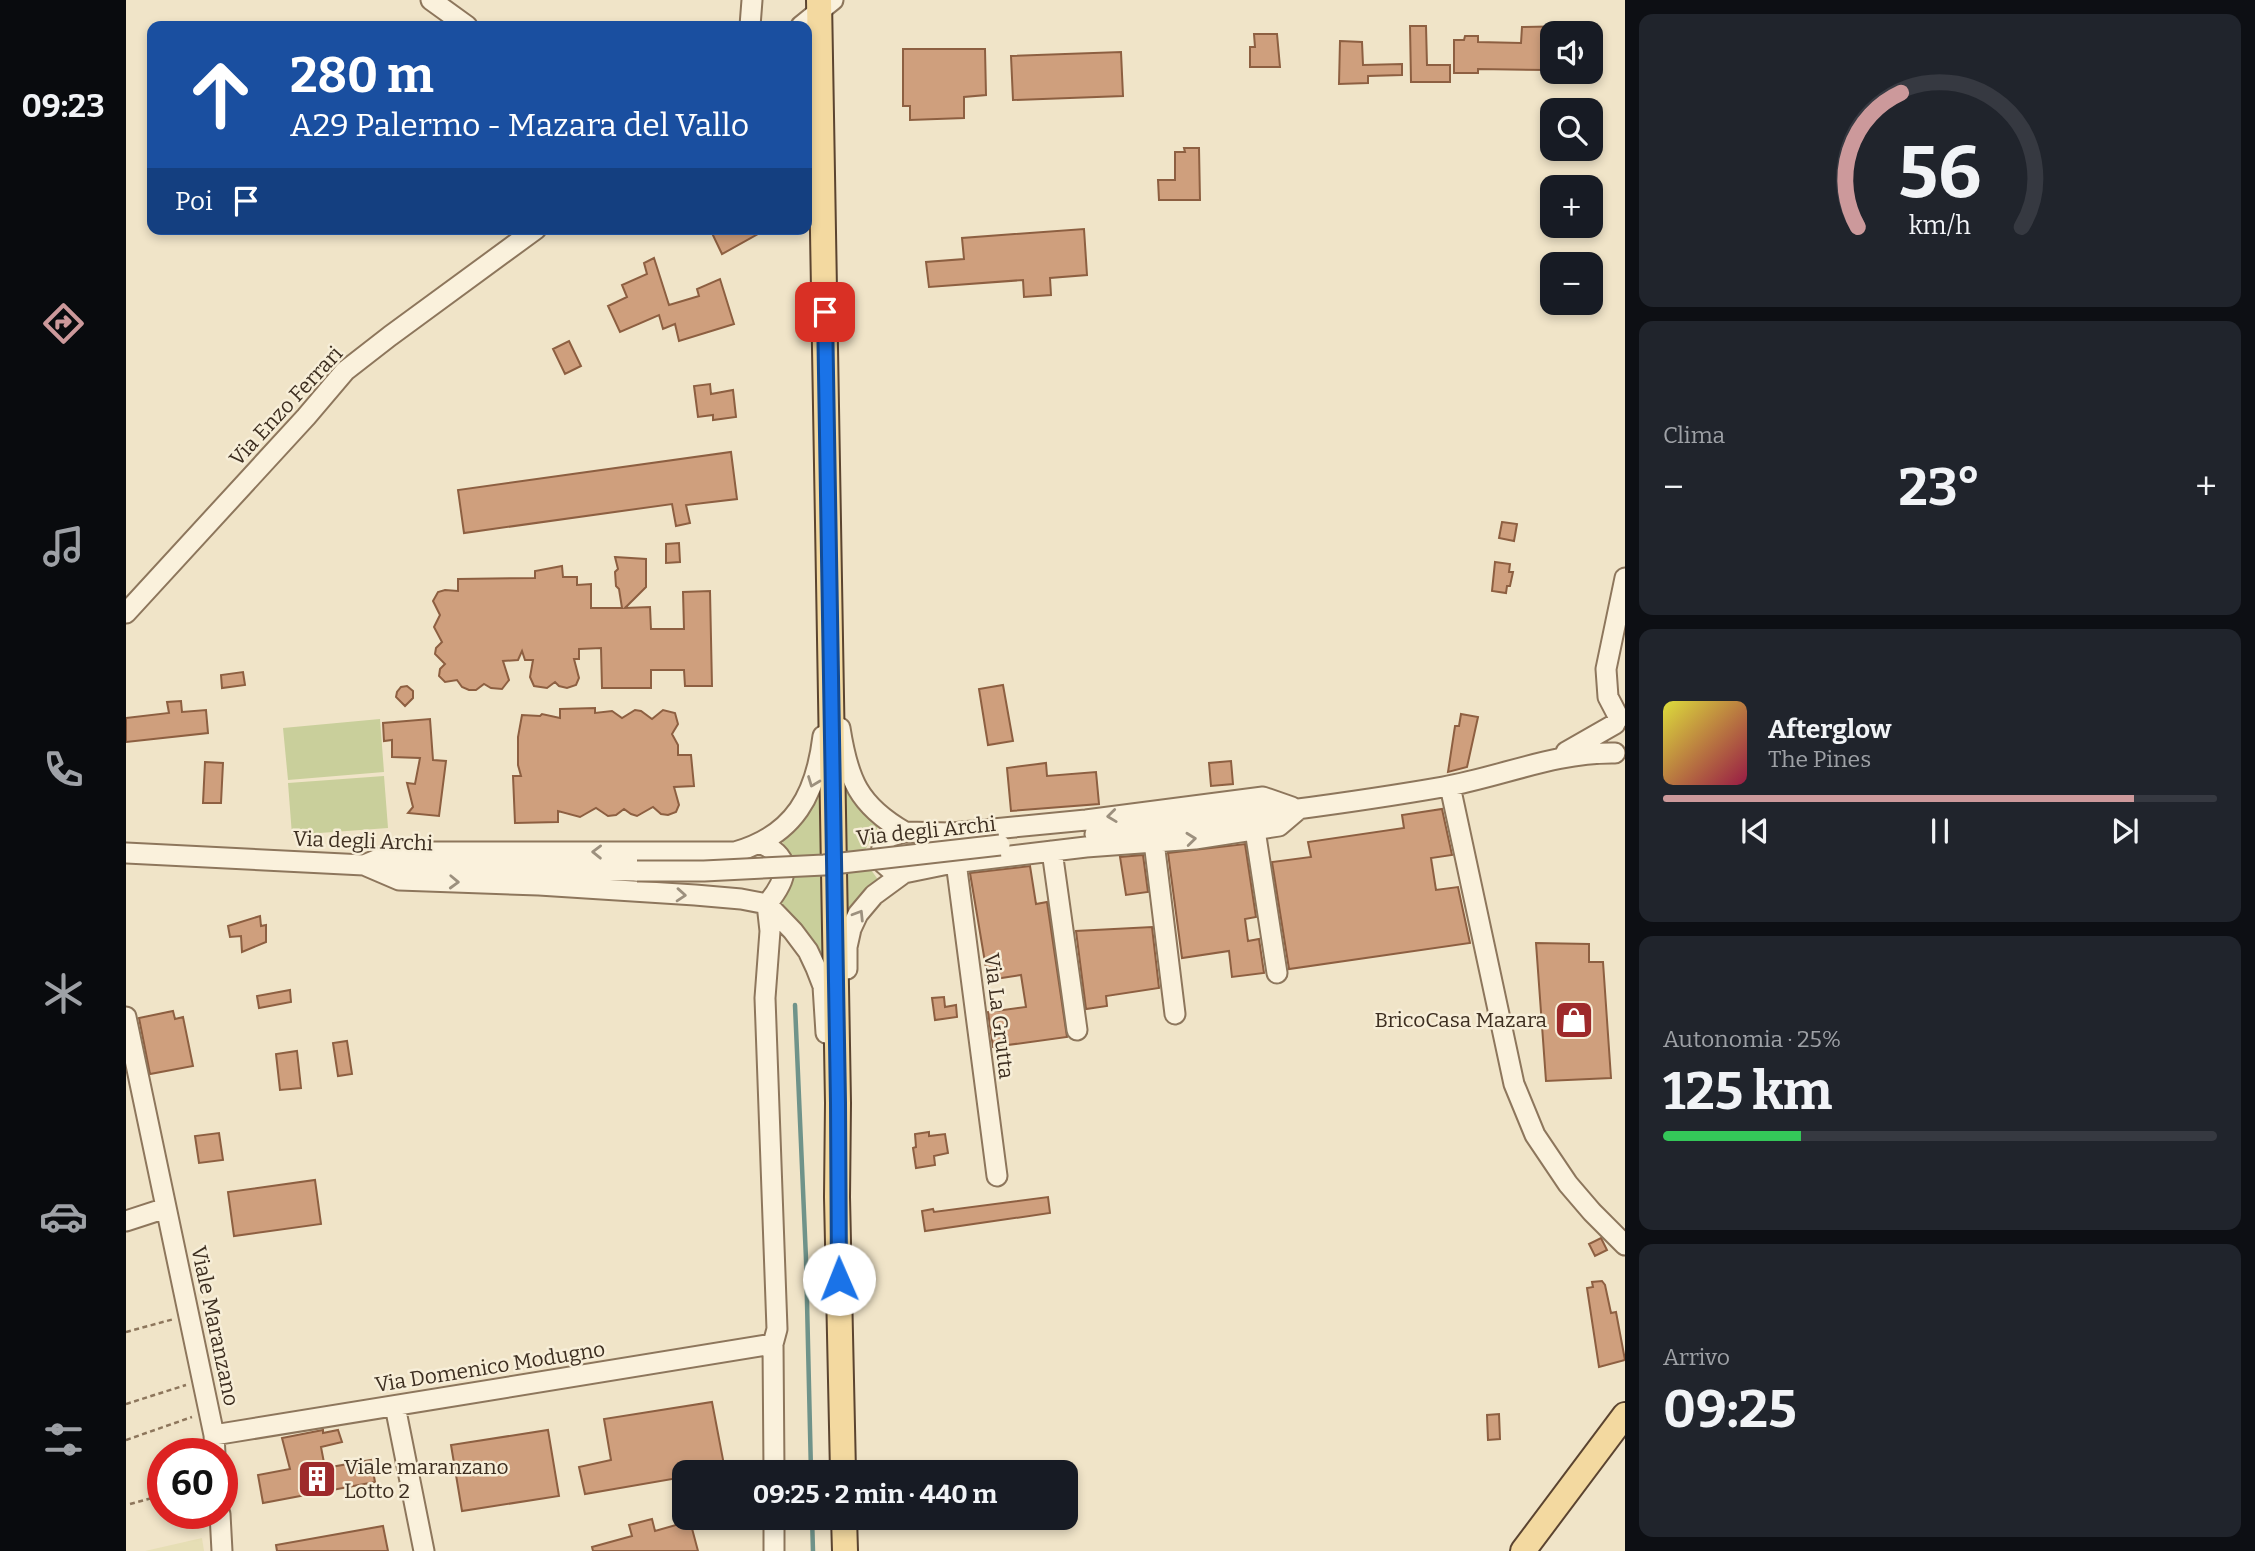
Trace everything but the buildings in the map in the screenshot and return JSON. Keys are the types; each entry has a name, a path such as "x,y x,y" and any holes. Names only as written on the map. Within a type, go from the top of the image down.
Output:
{"main road":[{"path":"818,10 843,1460"},
{"path":"1523,1551 1625,1415"},
{"path":"844,1530 845,1551"}],"street":[{"path":"431,0 460,21"},
{"path":"750,21 752,0"},
{"name":"Via Enzo Ferrari","path":"126,612 345,371 519,235"},
{"path":"1620,759 1612,738 1620,718 1608,697 1606,669 1625,578"},
{"path":"831,667 845,757 853,783 871,808 905,832"},
{"path":"364,865 395,852 713,854 736,852 762,844 789,824 806,799 814,780 820,763 831,667"},
{"path":"1606,669 1625,689"},
{"name":"Via degli Archi","path":"1556,758 1620,718"},
{"name":"Via degli Archi","path":"126,853 364,865 637,871 704,871 824,865 1299,809 1450,786 1556,758 1592,752 1620,759"},
{"path":"1450,786 1514,1084 1535,1135 1568,1184 1625,1245"},
{"path":"1263,797 1299,809 1279,826 1255,830 1195,839 956,862 904,873 890,870 883,863 881,853 883,842 891,836 905,832 952,833 1086,820 1263,797"},
{"path":"1255,830 1277,973"},
{"path":"1154,842 1175,1014"},
{"path":"762,844 775,850 781,858 784,871 780,888 767,904 770,931 765,998 777,1329 773,1344 774,1460"},
{"path":"1052,851 1077,1030"},
{"name":"Via La Grutta","path":"956,862 997,1177"},
{"path":"364,865 399,880 669,894 741,899 767,904 808,951 823,986 826,1039 838,1103"},
{"path":"838,1103 847,1040 847,947 851,929 858,914 874,895 904,873"},
{"name":"Viale Maranzano","path":"126,1017 214,1438"},
{"path":"126,1221 166,1208"},
{"name":"Via Domenico Modugno","path":"238,1440 395,1406 773,1344"},
{"path":"395,1406 424,1551"},
{"path":"221,1529 222,1551"},
{"path":"774,1530 774,1551"}],"path":[{"path":"126,1332 190,1315"},
{"path":"126,1404 203,1381"},
{"path":"126,1440 209,1412"},
{"path":"130,1504 147,1499"}],"shaded area":[{"path":"202,1538 204,1551 145,1551"}],"green space":[{"path":"380,719 384,772 288,780 283,728"},
{"path":"384,776 388,828 292,835 288,783"},
{"path":"843,780 854,802 879,825 864,852 866,863 879,881 847,928"},
{"path":"819,788 824,965 780,914 779,901 791,886 794,874 793,861 782,840"}],"waterway":[{"path":"795,1005 806,1259 811,1460"},
{"path":"812,1530 813,1551"}],"place":[{"name":"BricoCasa Mazara","path":"1574,1020"},
{"name":"Viale maranzano Lotto 2","path":"317,1479"}],"route":[{"path":"825,312 839,1279"}]}
